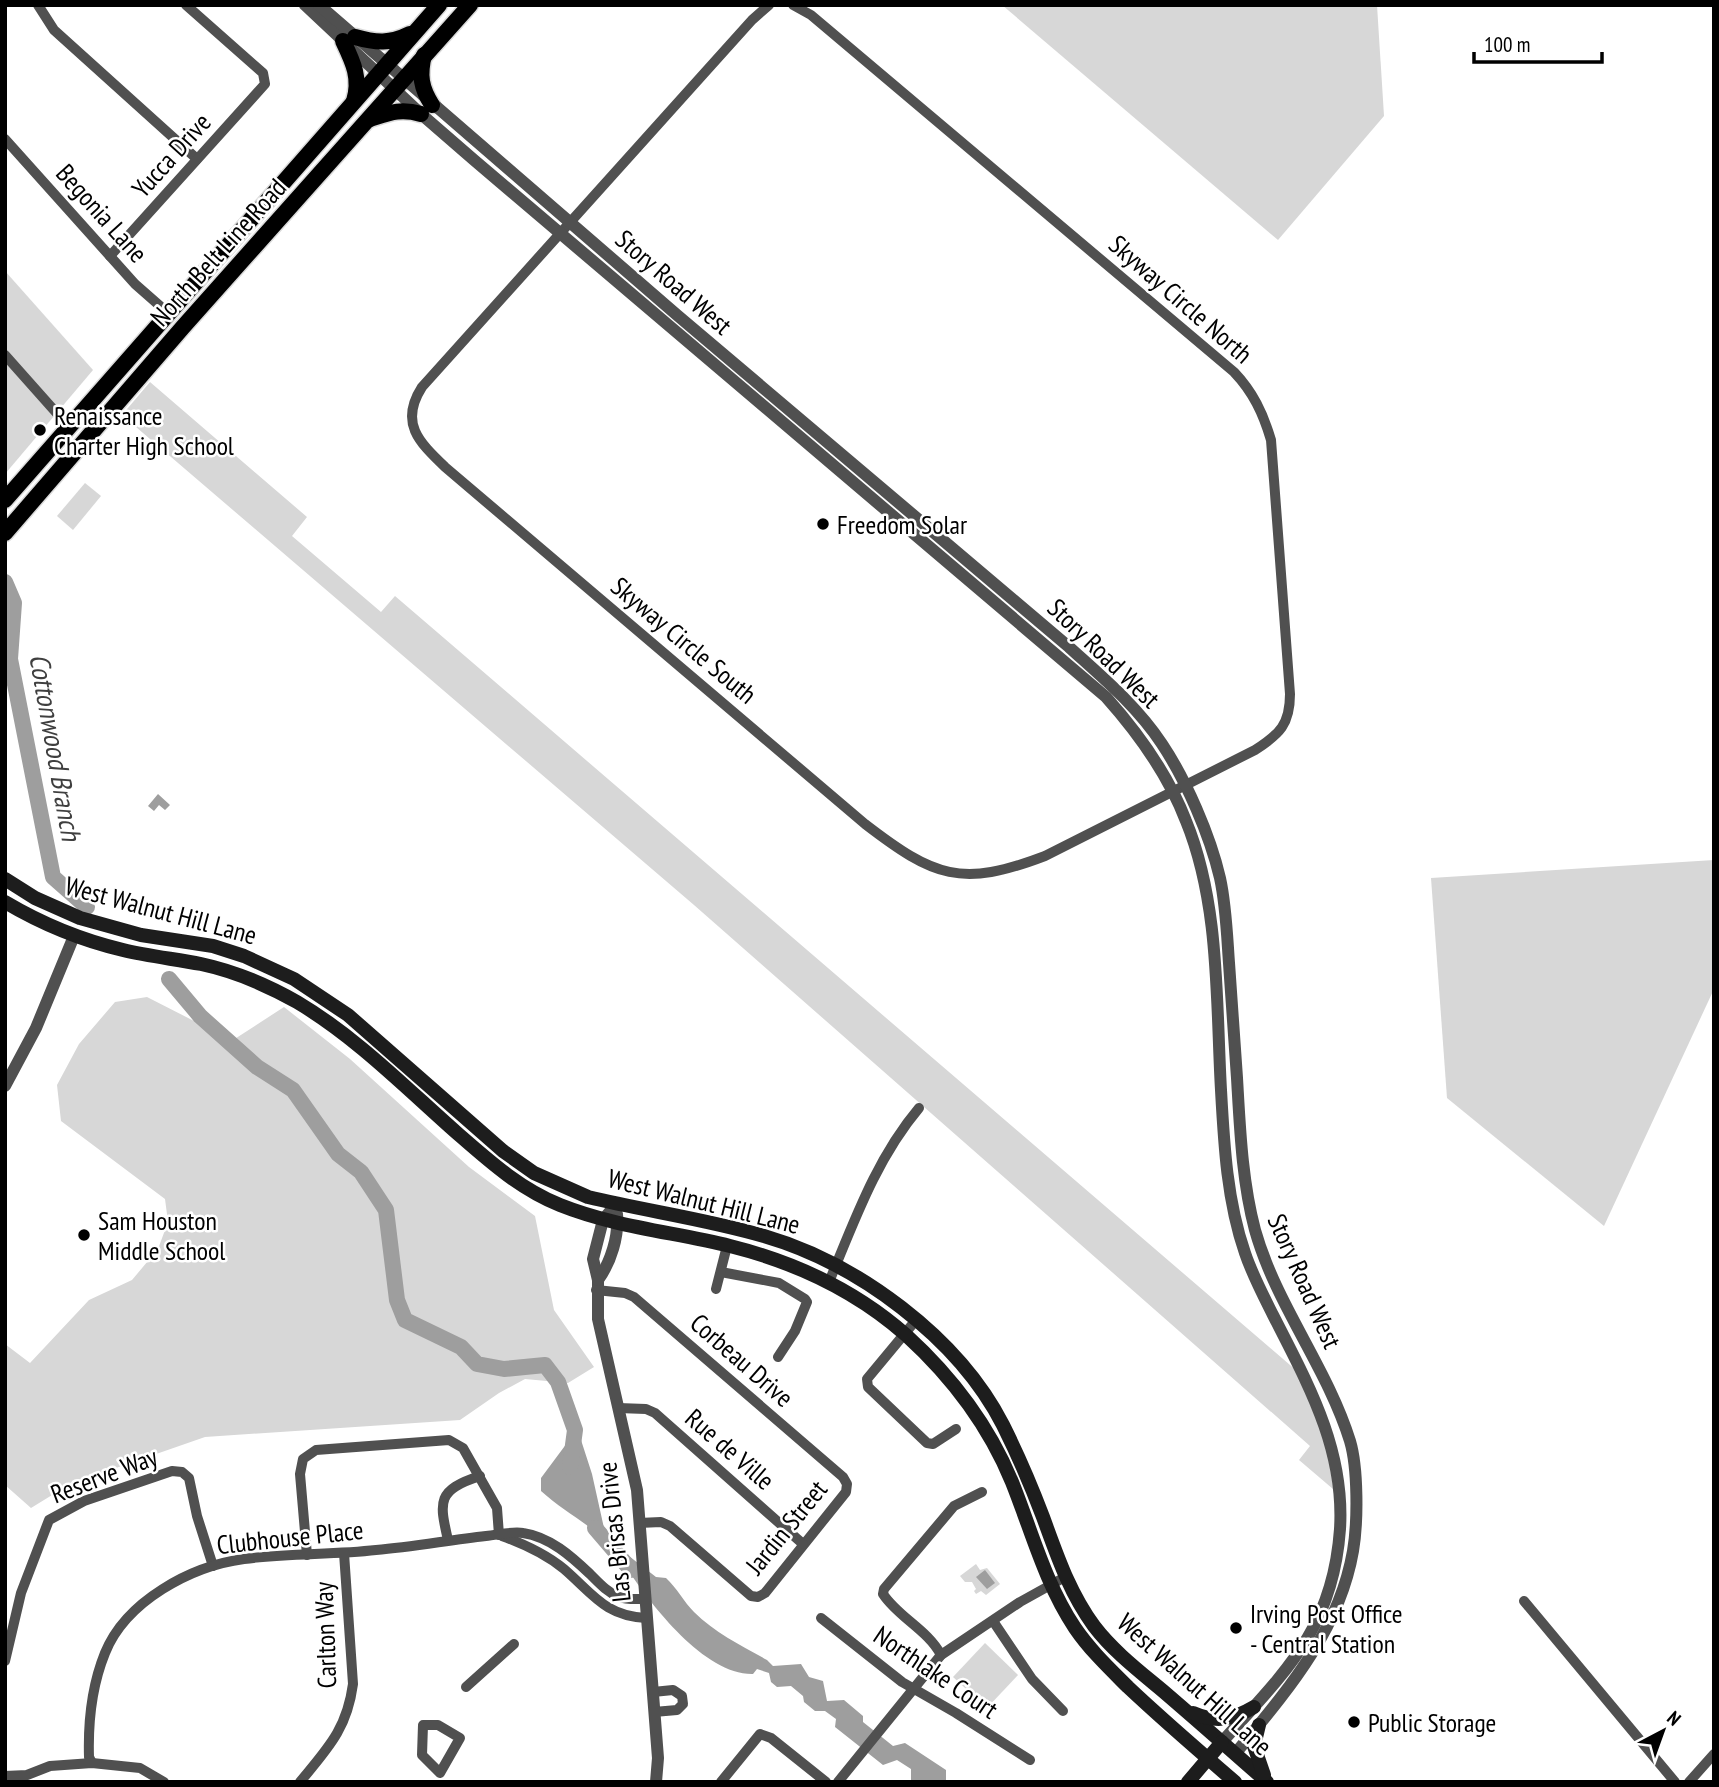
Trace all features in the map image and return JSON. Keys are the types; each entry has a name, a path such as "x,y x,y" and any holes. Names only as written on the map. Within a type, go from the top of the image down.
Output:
{"main road":[{"name":"North Belt Line Road","path":"5,500 439,5"},
{"name":"North Belt Line Road","path":"5,533 156,358 470,5"},
{"path":"354,101 358,88 357,75 349,39 381,44 409,35 423,23"},
{"path":"365,121 397,110 426,109 421,80 424,55"},
{"path":"156,358 151,350 181,314 183,295"},
{"name":"West Walnut Hill Lane","path":"5,879 35,898 80,918 129,932 213,946 276,970 348,1015 503,1151 534,1173 588,1197 765,1236 836,1265 865,1281 946,1348 1002,1423 1025,1470 1065,1577 1081,1608 1113,1647 1268,1782"},
{"name":"West Walnut Hill Lane","path":"5,902 28,916 74,936 122,950 206,965 275,990 323,1018 356,1044 494,1165 530,1191 603,1220 727,1246 786,1264 829,1282 861,1301 905,1334 949,1379 980,1421 1011,1480 1049,1584 1074,1627 1106,1666 1235,1782"},
{"path":"186,961 191,943"},
{"path":"206,965 213,946"},
{"path":"980,1421 994,1428 1014,1464 1021,1471 1025,1470"},
{"path":"1185,1710 1201,1717 1223,1720 1241,1715 1254,1707"},
{"path":"1259,1725 1254,1746 1257,1761 1268,1782"},
{"path":"1188,1782 1222,1742"},
{"path":"1211,1782 1235,1754"}],"street":[{"path":"38,5 54,30 197,159"},
{"name":"Yucca Drive","path":"110,256 265,84 263,73 186,5"},
{"name":"Story Road West","path":"305,5 349,39 561,233 1106,697 1152,753 1186,820 1206,892 1215,973 1224,1148 1233,1205 1245,1254 1323,1416 1333,1448 1340,1488 1340,1529 1333,1598 1309,1639 1283,1675 1222,1742"},
{"name":"Story Road West","path":"318,5 349,39"},
{"path":"570,222 752,20 769,5"},
{"name":"Skyway Circle North","path":"793,5 811,15 1234,372 1248,387 1264,414 1271,439 1290,712 1279,732 1270,741 1186,786"},
{"name":"Story Road West","path":"426,109 570,222 1054,634 1125,698 1162,743 1186,786 1220,878 1249,1207 1261,1250 1351,1444 1356,1518 1353,1550 1333,1598 1316,1650 1297,1678 1235,1754"},
{"name":"Begonia Lane","path":"5,139 135,284 168,313"},
{"name":"Skyway Circle South","path":"570,222 457,347 415,398 411,411 414,431 422,445 445,467 864,824 904,853 928,866 948,872 985,875 1013,868 1045,856 1186,786"},
{"path":"5,355 69,427"},
{"path":"979,588 983,574"},
{"path":"1045,645 1054,634"},
{"path":"5,1086 22,1059 52,992 80,918"},
{"path":"829,1282 876,1171 897,1134 919,1108"},
{"name":"Las Brisas Drive","path":"616,1204 603,1220 593,1259 598,1319 636,1490 658,1758 656,1782"},
{"name":"Las Brisas Drive","path":"597,1285 608,1266 618,1224 616,1204"},
{"path":"716,1289 727,1246"},
{"path":"721,1272 779,1283 805,1299 807,1302 795,1331 778,1357"},
{"name":"Corbeau Drive","path":"597,1285 634,1297 833,1468 847,1484"},
{"path":"916,1321 867,1379 868,1387 927,1443 933,1444 956,1429"},
{"name":"Rue de Ville","path":"618,1408 646,1409 655,1413 803,1544"},
{"path":"1323,1416 1338,1411"},
{"path":"307,1555 300,1474 303,1460 316,1450 449,1440 463,1448 497,1508 499,1535"},
{"name":"Reserve Way","path":"5,1661 21,1593 49,1520 84,1501 172,1471 182,1472 189,1478 197,1516 213,1566"},
{"path":"448,1540 441,1508 445,1496 455,1486 480,1476"},
{"name":"Jardin Street","path":"639,1523 661,1522 670,1526 751,1595 758,1597 765,1593 846,1492 847,1484"},
{"path":"941,1655 924,1634 888,1601 883,1594 884,1589 954,1506 982,1492"},
{"name":"Clubhouse Place","path":"92,1763 89,1757 90,1714 110,1643 128,1618 156,1593 179,1578 213,1566 243,1559 420,1546 448,1540 522,1532 545,1540 572,1557 608,1592 622,1598 645,1599"},
{"name":"Clubhouse Place","path":"499,1535 521,1543 548,1558 599,1603 628,1617 646,1618"},
{"name":"Carlton Way","path":"300,1782 337,1736 351,1700 353,1684 344,1553"},
{"path":"838,1782 941,1655 1049,1584 1065,1577"},
{"path":"1524,1601 1675,1782"},
{"name":"Northlake Court","path":"821,1618 902,1682 1030,1760"},
{"path":"993,1620 1032,1679 1063,1711"},
{"path":"466,1687 514,1644"},
{"path":"653,1692 673,1690 682,1696 683,1703 677,1710 654,1712"},
{"path":"424,1724 438,1725 460,1738 442,1777 422,1755 424,1724"},
{"path":"721,1782 760,1734 771,1738 826,1782"},
{"path":"1689,1782 1714,1754"},
{"path":"5,1776 27,1775 50,1766 92,1763 140,1768 164,1782"}],"shaded area":[{"path":"1002,5 1377,5 1384,116 1278,240"},
{"path":"5,271 93,370 5,474"},
{"path":"150,382 307,517 292,536 381,612 395,596 1297,1371 1328,1449 1333,1489 1299,1460 1310,1446 694,905 122,415"},
{"path":"85,483 101,496 73,530 57,516"},
{"path":"158,794 170,805 165,810 159,805 154,811 148,806"},
{"path":"1714,860 1714,989 1604,1226 1447,1098 1431,878"},
{"path":"147,997 230,1042 284,1007 350,1059 469,1167 535,1216 554,1310 594,1367 568,1383 525,1379 460,1420 205,1437 70,1484 31,1508 5,1485 5,1344 30,1363 89,1300 132,1280 158,1249 168,1222 165,1199 61,1121 57,1085 79,1044 115,1002"},
{"path":"570,1406 592,1474 604,1528 625,1553 656,1577 666,1578 694,1612 729,1639 773,1666 801,1664 809,1677 823,1681 827,1701 844,1700 863,1716 863,1722 893,1746 905,1743 946,1770 946,1782 911,1782 911,1769 897,1760 883,1765 835,1727 836,1719 825,1711 815,1711 791,1686 777,1687 771,1682 769,1673 757,1669 753,1674 735,1671 717,1663 681,1636 651,1602 613,1548 541,1491 541,1478 567,1443 579,1450 562,1410"},
{"path":"976,1564 980,1570 987,1568 1000,1584 986,1595 981,1591 976,1594 972,1582 965,1582 960,1576"},
{"path":"985,1570 995,1583 987,1589 976,1577"},
{"path":"985,1643 1018,1675 987,1708 953,1677"}],"waterway":[{"name":"Cottonwood Branch","path":"5,582 14,603 10,659 53,877 87,907"},
{"name":"Cottonwood Branch","path":"169,979 200,1016 257,1067 293,1090 338,1154 361,1172 386,1210 397,1300 405,1320 461,1347 477,1364 504,1369 545,1365 558,1382 575,1430 570,1467"},
{"name":"Cottonwood Branch","path":"595,1528 631,1570"}],"place":[{"name":"Renaissance Charter High School","path":"40,430"},
{"name":"Freedom Solar","path":"823,524"},
{"name":"Sam Houston Middle School","path":"84,1235"},
{"name":"Irving Post Office - Central Station","path":"1236,1628"},
{"name":"Public Storage","path":"1354,1722"}]}
